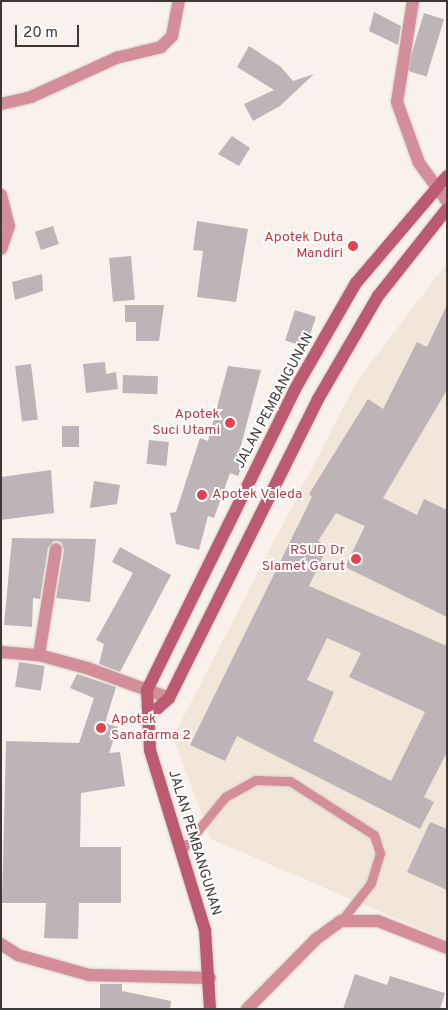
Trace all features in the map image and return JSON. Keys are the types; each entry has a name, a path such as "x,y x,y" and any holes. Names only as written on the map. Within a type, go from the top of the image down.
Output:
{"main road":[{"name":"JALAN PEMBANGUNAN","path":"210,1009 210,978 205,930 150,750 146,690 295,389 356,283 447,176"},
{"path":"149,716 169,698 318,399 378,296 447,209"}],"street":[{"path":"1,104 31,97 116,58 160,47 172,36 179,1"},
{"path":"413,1 397,102 419,164 447,201"},
{"path":"1,195 9,226 1,249"},
{"path":"39,656 56,549"},
{"path":"1,652 39,656 169,698"},
{"path":"247,1009 316,939 342,921 378,921 447,948"},
{"path":"1,944 18,955 89,975 210,978"}],"lane":[{"path":"180,852 225,797 256,780 290,781 374,835 380,853 371,883 342,921"}],"shaded area":[{"name":"RSUD Dr Slamet Garut","path":"447,263 447,940 211,839 173,737 357,381"}],"building":[{"path":"374,12 401,26 398,45 369,31"},
{"path":"424,13 444,19 427,77 406,70"},
{"path":"249,46 281,67 293,81 314,74 280,106 253,121 244,104 274,90 237,67"},
{"path":"232,136 250,148 239,166 218,154"},
{"path":"197,221 248,229 236,302 197,297 203,251 193,250"},
{"path":"53,226 59,244 41,250 35,232"},
{"path":"131,256 135,300 113,302 109,258"},
{"path":"42,274 43,291 15,300 12,282"},
{"path":"125,305 164,305 159,341 136,341 136,322 125,322"},
{"path":"447,305 447,390 383,498 417,515 424,499 447,510 447,617 345,567 365,526 336,513 318,541 328,546 309,586 447,646 447,752 424,797 434,802 420,829 237,736 225,761 190,745 312,497 309,494 368,399 383,409 417,342 427,347","holes":["327,638 361,653 349,677 425,712 391,781 313,741 334,692 307,680"]},
{"path":"295,310 316,317 306,347 285,340"},
{"path":"105,362 106,374 116,372 118,389 86,393 83,364"},
{"path":"31,364 38,420 22,422 15,366"},
{"path":"228,366 261,370 239,453 246,456 238,476 230,473 214,518 208,516 199,550 176,544 170,513 176,512 200,438 208,441"},
{"path":"123,375 158,376 157,394 122,393"},
{"path":"62,426 79,426 79,447 62,447"},
{"path":"149,440 169,442 166,466 146,464"},
{"path":"51,470 54,513 1,520 1,477"},
{"path":"94,481 120,485 117,504 90,508"},
{"path":"12,538 96,539 90,602 56,598 64,550 61,542 54,541 48,548 40,599 33,598 32,627 4,625"},
{"path":"120,547 171,575 120,672 99,664 104,644 96,640 133,573 112,562"},
{"path":"19,662 45,666 41,691 15,687"},
{"path":"77,674 116,687 105,723 118,727 109,753 120,752 125,786 81,793 80,847 121,847 121,903 79,903 78,939 44,938 46,903 2,903 6,741 79,743 94,698 70,688"},
{"path":"430,822 447,829 447,890 407,872"},
{"path":"355,974 387,985 390,976 445,993 440,1009 343,1009"},
{"path":"100,984 122,984 122,991 171,1001 170,1009 100,1009"}],"place":[{"name":"Apotek Duta Mandiri","path":"353,246"},
{"name":"Apotek Suci Utami","path":"230,423"},
{"name":"Apotek Valeda","path":"202,495"},
{"name":"RSUD Dr Slamet Garut","path":"356,559"},
{"name":"Apotek Sanafarma 2","path":"101,728"}]}
